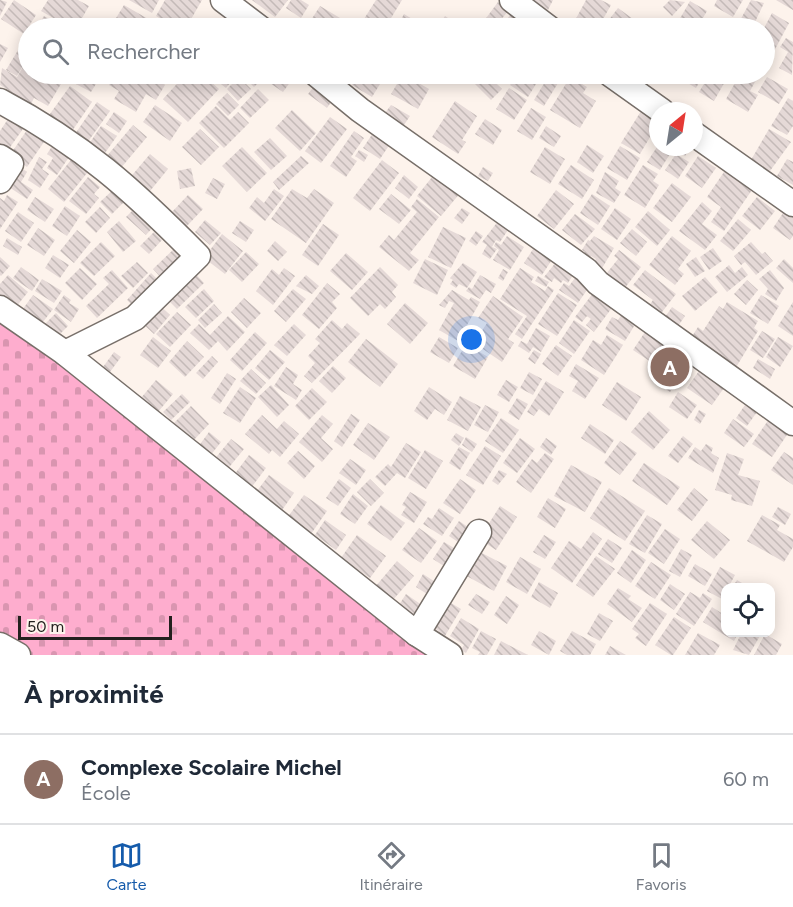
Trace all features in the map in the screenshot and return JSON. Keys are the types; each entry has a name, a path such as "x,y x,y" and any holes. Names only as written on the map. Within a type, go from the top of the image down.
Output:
{"street":[{"path":"223,0 247,18"},
{"path":"512,0 536,18"},
{"path":"328,84 360,110 586,270 598,283 694,354 793,423"},
{"path":"624,84 649,102"},
{"path":"0,101 38,120 107,168 137,194 198,256 135,318 65,353"},
{"path":"703,140 793,204"},
{"path":"0,157 11,164 0,181"},
{"path":"0,308 65,353 417,634 450,655"},
{"path":"417,634 479,532"},
{"path":"0,645 18,655"}],"green space":[{"path":"0,321 461,655 19,655 0,646"}],"building":[{"path":"0,0 7,2 0,16"},
{"path":"14,0 36,15 34,18 18,18 18,30 1,19"},
{"path":"48,0 78,0 89,6 82,18 53,18 41,11"},
{"path":"129,0 159,0 152,13"},
{"path":"165,0 202,0 192,18 160,18 156,16"},
{"path":"252,0 288,0 275,17"},
{"path":"291,0 301,0 309,5 301,18 286,8"},
{"path":"376,0 402,0 391,18 365,18"},
{"path":"529,0 553,0 548,10"},
{"path":"586,0 601,0 611,5 604,18 576,18"},
{"path":"670,0 685,2 672,16 663,7"},
{"path":"717,0 743,0 733,17 714,6"},
{"path":"751,0 764,3 757,18 741,18"},
{"path":"776,0 793,0 793,10"},
{"path":"690,1 707,11 703,18 680,18"},
{"path":"498,2 509,10 502,18 486,18"},
{"path":"124,5 146,18 116,18"},
{"path":"320,6 340,18 312,18"},
{"path":"618,8 632,18 610,18"},
{"path":"772,13 789,23 775,49 775,18 769,18"},
{"path":"786,38 793,42 792,75 779,68 788,52 780,47"},
{"path":"0,44 8,48 0,62"},
{"path":"18,50 17,76 6,70"},
{"path":"2,68 17,77 18,75 18,84 61,84 48,106 34,98 31,104 0,85"},
{"path":"775,82 788,89 779,104 758,92 763,84 775,84"},
{"path":"76,84 96,84 91,92"},
{"path":"177,84 213,84 219,89 188,122 163,99"},
{"path":"232,84 246,84 251,89 238,101 227,89"},
{"path":"271,84 289,84 283,92"},
{"path":"316,84 322,84 336,95 327,108 308,94"},
{"path":"353,84 380,84 372,97"},
{"path":"397,84 420,84 429,89 418,109 391,94"},
{"path":"475,84 497,84 502,89 491,100"},
{"path":"511,84 536,84 528,97"},
{"path":"544,84 557,84 544,106 534,100"},
{"path":"566,84 582,84 587,87 583,93 596,101 580,128 550,110"},
{"path":"704,84 724,84 714,101 699,92"},
{"path":"734,84 754,84 750,91 758,95 748,112 726,99"},
{"path":"109,85 165,85 156,100 146,94 136,112 114,99 119,91"},
{"path":"70,86 92,102 70,134 47,118"},
{"path":"509,88 527,100 514,120 496,109"},
{"path":"258,89 269,100 250,118 240,108"},
{"path":"227,93 239,105 228,116 216,104"},
{"path":"788,98 793,101 793,126 787,135 771,126"},
{"path":"455,101 477,116 462,140 466,142 458,154 432,137"},
{"path":"97,102 110,111 87,143 75,134"},
{"path":"155,105 182,123 170,141 143,122"},
{"path":"391,105 410,116 404,125 385,113"},
{"path":"216,106 230,120 238,112 249,123 224,148 199,123"},
{"path":"531,108 546,117 532,140 517,131"},
{"path":"643,108 649,112 649,139 640,154 621,143"},
{"path":"292,110 316,133 300,151 275,128"},
{"path":"114,112 127,121 119,133 106,124"},
{"path":"10,116 25,126 6,153 0,148 0,131"},
{"path":"330,117 347,129 321,163 305,151"},
{"path":"485,119 502,130 493,145 475,134"},
{"path":"31,124 48,136 27,167 10,155"},
{"path":"133,125 147,137 120,169 106,157"},
{"path":"101,126 117,136 100,160 85,150"},
{"path":"546,126 561,136 554,147 539,138"},
{"path":"200,129 219,147 201,165 182,147"},
{"path":"769,129 791,142 770,171 751,160"},
{"path":"375,130 392,141 380,159 363,148"},
{"path":"354,131 364,138 351,157 357,161 346,177 330,166"},
{"path":"58,137 75,148 57,175 47,168 53,158 47,154"},
{"path":"270,138 287,156 271,170 254,152"},
{"path":"587,145 604,156 593,173 577,162"},
{"path":"620,146 640,158 627,180 607,168"},
{"path":"242,147 267,173 247,192 222,166"},
{"path":"545,147 565,159 550,184 530,172"},
{"path":"359,150 368,155 364,162 355,156"},
{"path":"150,154 168,169 146,196 128,180"},
{"path":"74,156 91,168 64,202 48,189"},
{"path":"301,156 309,163 279,190 273,182"},
{"path":"651,156 669,156 660,170 647,162"},
{"path":"675,156 689,162 678,179 665,170"},
{"path":"698,156 716,168 702,188 685,176"},
{"path":"39,157 47,162 42,169 49,174 40,188 28,180"},
{"path":"787,159 793,162 793,185 777,176"},
{"path":"382,160 399,173 370,211 353,198"},
{"path":"16,164 27,172 21,182 33,190 27,199 3,183"},
{"path":"571,165 594,180 582,199 558,184"},
{"path":"643,165 658,174 653,181 659,185 645,208 624,195"},
{"path":"483,167 493,173 488,181 478,176"},
{"path":"191,168 195,186 180,189 177,171"},
{"path":"726,169 754,187 724,231 711,222 721,207 707,197"},
{"path":"436,172 461,192 441,216 417,196"},
{"path":"605,172 619,181 615,188 621,192 614,203 596,193"},
{"path":"404,175 418,187 409,199 395,188"},
{"path":"88,177 100,187 94,194 99,198 86,214 69,201"},
{"path":"213,178 225,184 217,199 205,193"},
{"path":"672,183 691,197 672,222 653,208"},
{"path":"115,188 127,199 112,214 100,202"},
{"path":"274,189 284,196 265,221 249,208 257,197 264,203"},
{"path":"292,189 307,198 314,189 334,203 306,243 271,219"},
{"path":"556,190 574,204 554,229 537,216"},
{"path":"391,194 411,210 399,224 379,209"},
{"path":"592,194 610,206 598,225 580,213"},
{"path":"7,195 18,202 0,229 0,198 4,201"},
{"path":"188,195 203,209 186,227 171,213"},
{"path":"35,197 54,209 45,222 27,210"},
{"path":"757,197 775,211 760,230 742,216"},
{"path":"417,199 439,217 410,253 419,260 409,271 379,247 389,235 394,240 417,212 411,207"},
{"path":"702,202 712,211 702,224 717,235 705,250 679,231"},
{"path":"65,206 80,216 67,236 52,226"},
{"path":"100,207 110,218 96,233 85,222"},
{"path":"135,208 154,226 146,235 126,217"},
{"path":"462,208 470,213 462,224 454,218"},
{"path":"615,208 631,219 617,240 601,229"},
{"path":"785,210 793,215 793,236 790,240 773,228"},
{"path":"648,211 670,230 657,246 635,227"},
{"path":"18,212 34,223 21,242 5,231"},
{"path":"575,214 595,229 581,245 562,230"},
{"path":"738,219 751,230 733,251 720,241"},
{"path":"205,220 221,233 210,245 195,232"},
{"path":"499,220 510,227 500,242 496,240 492,247 497,249 490,259 482,254 487,245 482,242"},
{"path":"119,221 136,241 123,252 107,232"},
{"path":"240,221 254,230 246,242 232,233"},
{"path":"323,224 339,235 318,266 302,255"},
{"path":"443,227 466,238 451,268 428,257"},
{"path":"38,228 55,240 44,256 27,245"},
{"path":"632,229 647,242 636,256 620,243"},
{"path":"77,230 91,242 74,263 60,251"},
{"path":"476,231 483,236 476,246 469,241"},
{"path":"154,232 162,240 149,254 140,246"},
{"path":"222,234 243,251 225,274 204,258"},
{"path":"507,236 524,247 510,270 493,260 499,250 494,246 496,242 501,245"},
{"path":"594,236 614,248 601,270 592,265 596,259 591,256 588,261 581,257 588,240 590,241"},
{"path":"672,236 691,251 678,269 684,274 675,285 649,265"},
{"path":"7,238 22,247 18,255 3,246"},
{"path":"275,241 287,252 278,261 267,251"},
{"path":"101,242 115,256 94,276 80,263"},
{"path":"751,242 762,254 765,252 773,261 756,275 745,262 741,265 734,256"},
{"path":"537,243 555,255 542,275 524,263"},
{"path":"176,247 187,258 164,281 153,269"},
{"path":"713,248 722,261 709,270 700,257"},
{"path":"619,250 641,267 621,293 606,274 618,259 614,256"},
{"path":"246,252 259,264 242,282 229,270"},
{"path":"346,253 368,272 352,290 330,271"},
{"path":"53,255 69,265 60,278 45,268"},
{"path":"561,256 578,267 568,283 563,280 561,283 554,278 552,282 544,277"},
{"path":"0,257 10,266 1,276 0,275"},
{"path":"696,257 705,271 695,277 686,264"},
{"path":"425,259 448,270 437,295 413,283"},
{"path":"784,259 793,268 793,283 776,268"},
{"path":"137,262 148,273 133,288 121,276"},
{"path":"463,263 477,272 467,288 459,284 456,288 450,284 453,280 450,278"},
{"path":"729,265 735,273 742,267 748,275 727,292 715,277"},
{"path":"21,267 39,280 32,291 13,278"},
{"path":"380,267 398,285 392,292 396,297 385,309 380,304 368,316 350,298"},
{"path":"80,268 97,284 82,300 65,283"},
{"path":"284,268 295,276 273,305 256,291 272,269 279,275"},
{"path":"520,268 534,277 531,282 545,291 548,286 554,290 522,339 515,334 527,316 500,299"},
{"path":"191,269 204,283 177,309 164,296"},
{"path":"503,269 508,272 503,281 498,278"},
{"path":"112,270 128,288 97,318 86,306 109,284 103,278"},
{"path":"645,270 676,294 659,316 648,307 653,300 633,285"},
{"path":"770,270 784,288 776,301 765,294 768,289 759,279"},
{"path":"151,273 162,284 136,309 127,300"},
{"path":"8,275 28,292 12,312 0,303 0,284"},
{"path":"306,275 319,286 312,294 296,286"},
{"path":"480,275 496,284 491,293 486,290 480,299 466,291 469,287 472,289"},
{"path":"538,276 549,282 546,287 535,281"},
{"path":"705,277 718,292 695,311 682,296"},
{"path":"575,278 589,287 578,303 559,290 564,283 569,286"},
{"path":"42,279 62,291 54,303 35,291"},
{"path":"747,280 758,290 746,305 734,294"},
{"path":"327,283 340,294 332,302 337,308 319,329 302,315"},
{"path":"204,289 214,301 196,318 185,307"},
{"path":"293,289 306,299 286,322 274,311"},
{"path":"452,290 469,300 471,297 480,302 458,341 439,330 454,303 449,301 445,308 439,305"},
{"path":"558,293 577,305 557,336 538,324"},
{"path":"593,293 617,301 594,332 586,325 591,319 587,316 582,322 575,317"},
{"path":"33,295 53,309 39,327 20,313"},
{"path":"64,295 71,300 69,303 79,309 71,322 54,310"},
{"path":"761,295 779,306 768,324 750,313"},
{"path":"493,296 523,317 508,339 514,343 502,362 474,343 487,323 478,318"},
{"path":"244,298 261,313 247,328 231,312"},
{"path":"727,302 758,321 754,328 758,331 735,369 689,341 698,327 703,331 719,306 723,309"},
{"path":"793,302 793,336 778,326"},
{"path":"157,303 170,315 154,334 141,322"},
{"path":"405,303 428,323 410,344 387,324"},
{"path":"214,304 222,313 205,328 198,320"},
{"path":"672,307 685,316 676,329 663,320"},
{"path":"177,312 191,325 170,347 156,334"},
{"path":"56,313 68,326 52,342 39,330"},
{"path":"622,314 636,323 625,341 605,329 612,317 618,320"},
{"path":"228,316 245,332 227,351 218,341 209,350 190,333 199,324 210,335"},
{"path":"332,320 342,329 347,323 360,334 312,383 304,376 315,363 308,356 320,343 315,339"},
{"path":"574,320 590,331 574,354 559,343"},
{"path":"294,324 306,335 287,356 274,345"},
{"path":"536,328 550,336 541,352 533,347 529,353 518,346 521,341 527,344"},
{"path":"647,329 671,345 657,366 633,350"},
{"path":"762,331 775,339 763,358 750,350"},
{"path":"255,332 267,343 242,371 230,360"},
{"path":"607,335 623,345 604,375 581,360 593,340 601,345"},
{"path":"153,337 171,351 158,368 140,355"},
{"path":"439,337 458,348 449,363 430,352"},
{"path":"778,337 793,346 780,367 766,357"},
{"path":"366,339 398,364 380,387 348,362"},
{"path":"187,341 204,357 185,377 169,362"},
{"path":"466,344 488,357 475,379 453,366"},
{"path":"556,345 572,356 558,376 542,364"},
{"path":"270,350 285,362 269,380 255,368"},
{"path":"534,350 541,354 535,364 528,359"},
{"path":"676,350 691,360 670,392 654,382"},
{"path":"114,352 121,357 110,372 103,367"},
{"path":"212,356 218,362 203,379 196,373"},
{"path":"758,359 775,369 770,379 753,368"},
{"path":"576,364 599,378 585,399 572,391 578,381 569,376"},
{"path":"333,366 346,378 332,393 319,381"},
{"path":"286,367 298,375 293,384 302,390 296,400 274,386"},
{"path":"701,368 726,385 712,405 687,388"},
{"path":"251,369 266,383 256,394 240,381"},
{"path":"529,372 542,379 533,395 520,388"},
{"path":"227,373 236,379 220,404 211,398"},
{"path":"156,380 173,394 153,418 136,404"},
{"path":"506,380 518,387 509,402 497,395"},
{"path":"546,381 564,392 549,416 539,409 534,416 527,412"},
{"path":"617,382 641,397 626,421 602,405"},
{"path":"271,385 289,405 277,417 258,397"},
{"path":"240,387 256,398 240,423 223,413"},
{"path":"429,387 452,402 444,415 435,409 427,420 414,411"},
{"path":"312,388 327,402 309,420 295,406"},
{"path":"678,392 697,405 687,419 669,407"},
{"path":"182,394 190,402 171,420 163,412"},
{"path":"460,396 481,407 468,431 447,420"},
{"path":"517,398 528,404 519,420 508,413"},
{"path":"485,405 499,412 488,432 474,425"},
{"path":"745,405 757,412 747,426 736,418"},
{"path":"191,406 209,424 192,442 174,423"},
{"path":"699,410 706,414 700,424 694,420"},
{"path":"649,411 670,430 653,450 631,432"},
{"path":"351,414 360,420 342,447 334,441"},
{"path":"262,415 277,429 284,421 299,434 280,457 272,450 269,454 245,434"},
{"path":"322,415 333,424 321,438 333,449 322,462 299,442"},
{"path":"771,416 791,429 772,457 752,444"},
{"path":"501,418 519,430 503,453 485,441"},
{"path":"733,419 754,434 744,447 724,433"},
{"path":"368,423 390,437 374,460 353,445"},
{"path":"590,424 614,440 605,454 581,438"},
{"path":"209,432 221,442 210,456 198,447"},
{"path":"456,433 464,438 459,446 451,440"},
{"path":"683,436 693,444 678,463 668,456"},
{"path":"466,437 477,444 472,452 462,445"},
{"path":"520,438 535,449 517,473 503,463"},
{"path":"546,438 557,446 551,455 540,447"},
{"path":"231,439 244,449 226,471 213,461"},
{"path":"620,441 637,453 620,475 604,463"},
{"path":"406,443 421,452 405,478 397,473 385,486 375,477 388,464 391,467"},
{"path":"706,444 713,448 711,453 719,458 713,473 688,458 695,447 701,451"},
{"path":"485,446 501,456 483,485 466,475"},
{"path":"459,447 470,453 460,470 449,463"},
{"path":"425,450 443,461 426,489 408,478"},
{"path":"298,451 315,466 304,479 287,463"},
{"path":"784,452 793,458 793,485 771,470"},
{"path":"545,453 554,459 531,493 516,482 532,459 537,463"},
{"path":"727,453 744,459 738,475 760,481 752,506 731,500 732,495 715,490"},
{"path":"249,455 266,468 251,488 234,475"},
{"path":"350,459 366,470 356,485 339,473"},
{"path":"644,463 680,487 667,505 632,481"},
{"path":"571,465 602,482 585,512 554,496"},
{"path":"499,470 507,474 498,485 492,481"},
{"path":"269,475 294,493 280,513 254,495"},
{"path":"339,479 351,488 338,506 326,498"},
{"path":"370,479 384,493 371,506 357,492"},
{"path":"460,479 476,490 460,514 443,503"},
{"path":"609,488 645,511 625,541 590,518"},
{"path":"694,488 708,500 692,521 677,510"},
{"path":"410,492 427,502 414,523 401,515 406,507 402,505"},
{"path":"353,494 368,506 355,524 340,514"},
{"path":"304,495 327,511 311,534 287,518"},
{"path":"548,498 566,509 555,528 537,517"},
{"path":"381,505 405,523 391,541 367,524"},
{"path":"500,506 517,517 496,550 479,539"},
{"path":"778,507 791,514 785,525 772,517"},
{"path":"439,508 454,518 442,536 423,524 428,517 432,519"},
{"path":"647,515 662,524 645,553 629,544"},
{"path":"762,515 780,525 777,530 793,539 793,547 784,562 747,541"},
{"path":"325,520 346,535 336,550 315,535"},
{"path":"459,521 477,533 467,548 449,536"},
{"path":"707,521 730,540 714,559 691,540"},
{"path":"419,528 437,541 421,563 402,550"},
{"path":"665,529 680,539 664,564 648,553"},
{"path":"593,532 602,539 572,583 551,568 569,541 581,549"},
{"path":"357,535 386,556 370,578 341,558"},
{"path":"544,535 556,542 545,559 533,552"},
{"path":"608,539 622,548 612,563 598,554"},
{"path":"444,542 464,554 453,572 433,559"},
{"path":"681,549 692,555 680,577 669,571"},
{"path":"476,550 507,566 494,591 463,574"},
{"path":"632,550 646,560 631,583 617,573"},
{"path":"596,556 615,569 593,597 576,585"},
{"path":"520,557 541,569 527,594 506,582"},
{"path":"397,561 414,576 392,601 375,587"},
{"path":"651,562 671,575 655,599 635,586"},
{"path":"695,564 712,574 705,586 688,576"},
{"path":"720,567 735,575 731,583 721,583 721,598 707,591"},
{"path":"423,574 443,587 435,599 416,587"},
{"path":"539,582 558,593 550,608 531,597"},
{"path":"670,584 685,594 674,610 660,600"},
{"path":"618,588 631,596 628,599 642,608 632,622 607,604"},
{"path":"690,592 700,598 703,593 712,599 694,626 676,614"},
{"path":"406,594 426,608 418,619 399,605"},
{"path":"476,594 490,602 482,614 468,605"},
{"path":"506,596 519,605 507,624 494,615"},
{"path":"446,600 461,609 442,641 435,636 439,631 430,626"},
{"path":"650,603 667,614 646,646 635,638 639,634 632,629"},
{"path":"712,607 721,613 721,633 703,622"},
{"path":"599,613 613,621 600,641 587,634"},
{"path":"674,617 691,628 671,655 655,645"},
{"path":"461,618 479,629 466,653 461,650 464,645 450,636"},
{"path":"481,631 496,639 487,655 478,655 480,652 472,648"},
{"path":"539,631 556,641 549,655 531,645"},
{"path":"572,631 596,644 590,655 567,655 560,651"},
{"path":"698,633 720,645 714,655 685,655"},
{"path":"740,637 759,637 749,655 733,650"},
{"path":"763,637 770,637 782,644 776,655 754,655"},
{"path":"501,641 528,655 494,655"},
{"path":"610,646 626,655 605,655"}],"place":[{"name":"Complexe Scolaire Michel","path":"670,367"}]}
